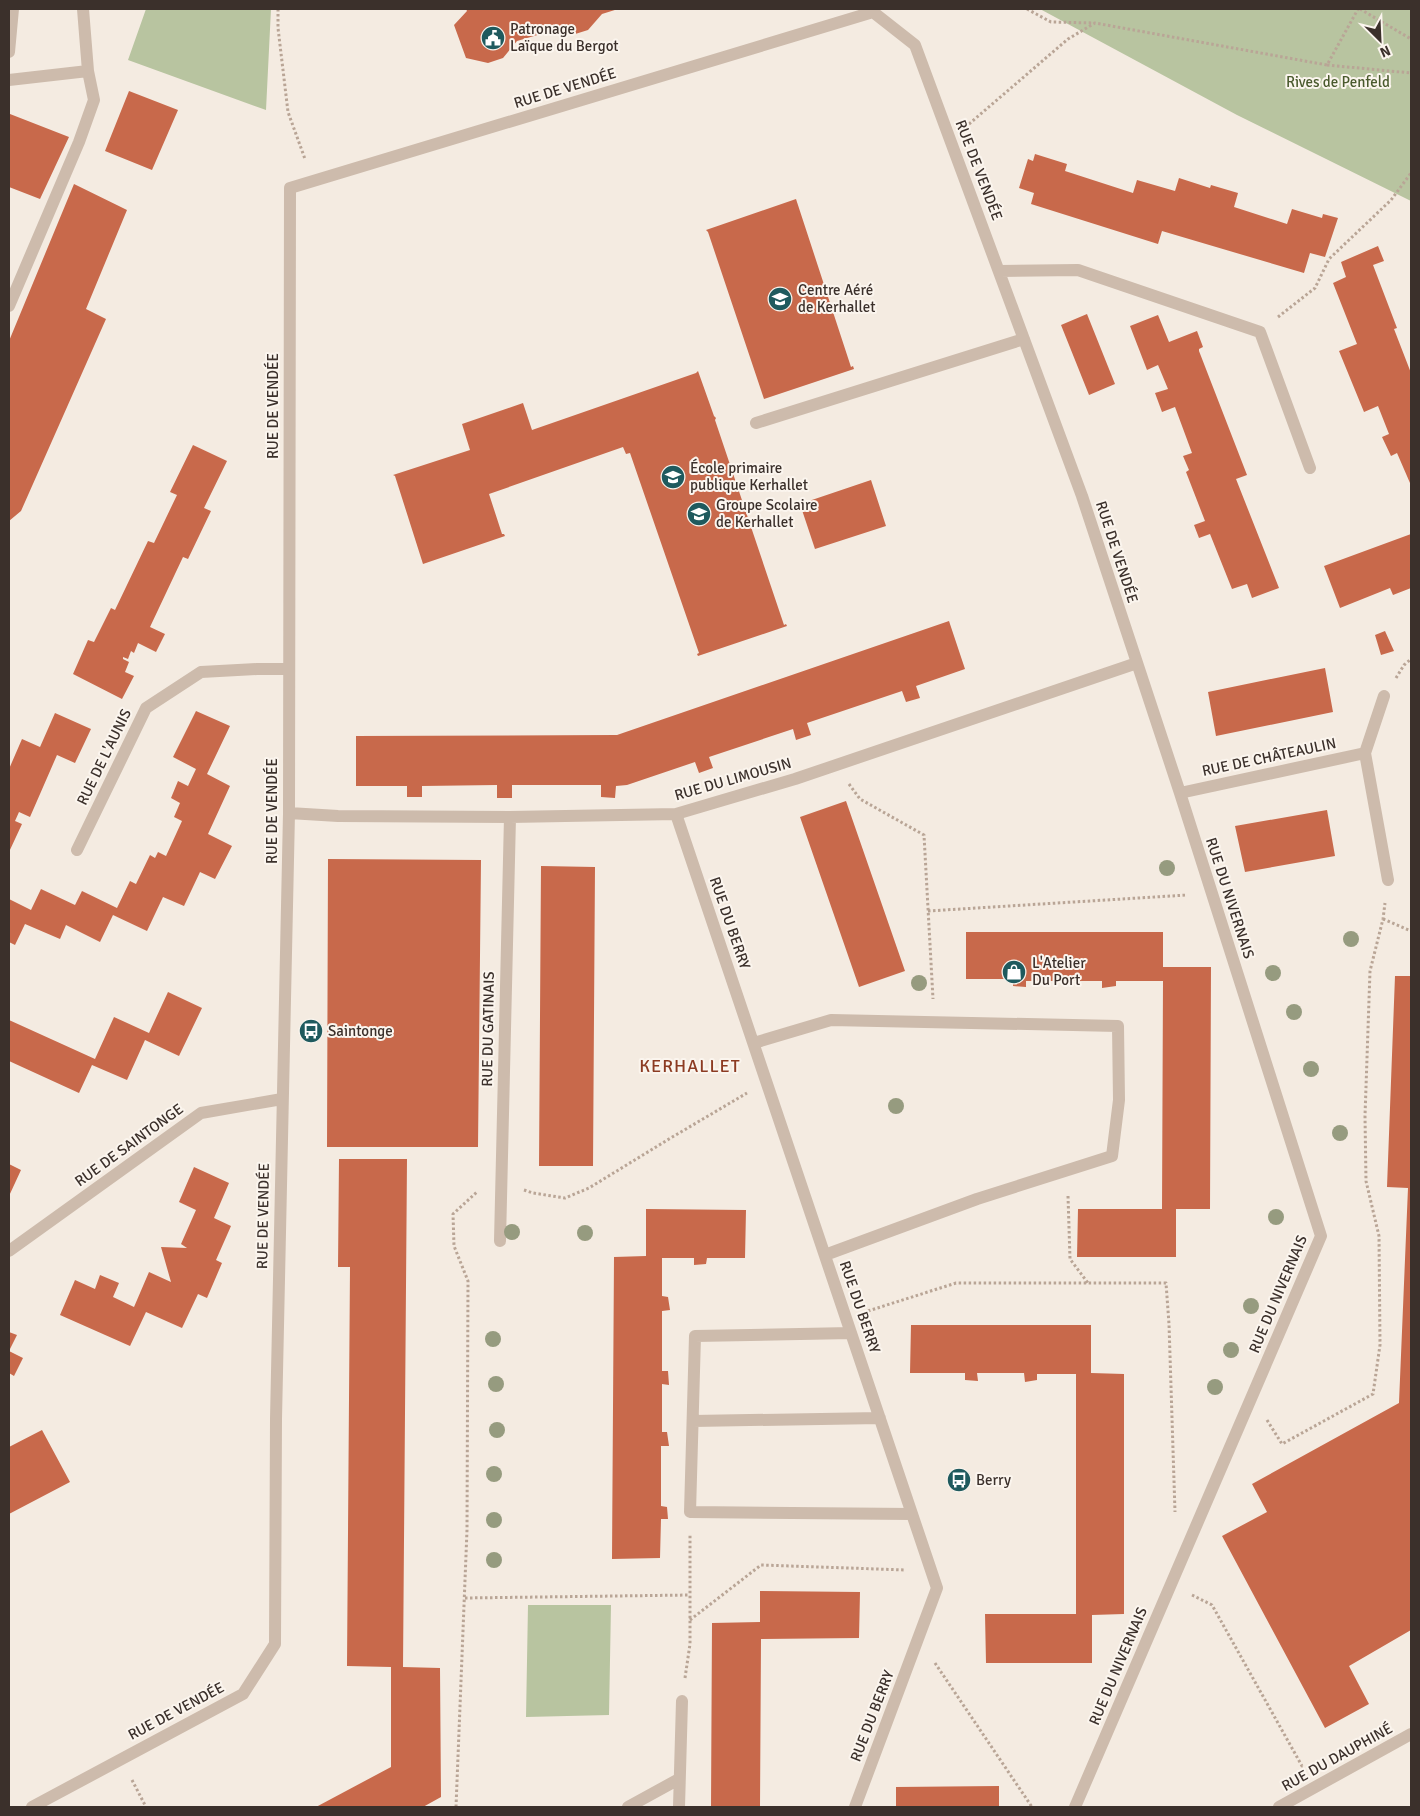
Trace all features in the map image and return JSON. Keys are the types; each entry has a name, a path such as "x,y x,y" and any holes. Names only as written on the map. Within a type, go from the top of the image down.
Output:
{"street":[{"path":"9,52 14,9"},
{"path":"9,306 79,142 94,100 88,71 83,9"},
{"name":"RUE DE VENDÉE","path":"32,1807 243,1694 276,1644 276,1419 289,813 290,188 873,12 915,45 1082,496 1137,663"},
{"path":"9,80 88,71"},
{"path":"1000,271 1078,270 1260,332 1310,468"},
{"path":"756,423 1024,339"},
{"name":"RUE DU LIMOUSIN","path":"289,813 338,816 510,817 676,814 795,779 1137,663"},
{"name":"RUE DU NIVERNAIS","path":"1075,1807 1321,1236 1137,663"},
{"name":"RUE DE L'AUNIS","path":"77,850 146,708 201,672 288,669"},
{"path":"1384,696 1365,753 1388,880"},
{"name":"RUE DE CHÂTEAULIN","path":"1180,793 1365,753"},
{"name":"RUE DU BERRY","path":"676,814 938,1588 855,1807"},
{"name":"RUE DU GATINAIS","path":"500,1241 510,817"},
{"path":"754,1044 832,1020 1118,1026 1119,1100 1112,1156 977,1199 825,1255"},
{"name":"RUE DE SAINTONGE","path":"9,1251 201,1113 282,1099"},
{"path":"852,1333 696,1336 690,1512 912,1514"},
{"path":"693,1420 880,1418"},
{"path":"679,1807 682,1701"},
{"name":"RUE DU DAUPHINÉ","path":"1279,1807 1411,1734"},
{"path":"628,1807 680,1779"}],"path":[{"path":"278,9 278,28 288,112 312,181"},
{"path":"1027,9 1051,22 1095,23 1327,65 1411,73"},
{"path":"1327,65 1359,9 1411,39"},
{"path":"950,140 1068,39 1095,23"},
{"path":"1260,332 1315,288 1329,259 1391,200 1411,173"},
{"path":"834,766 860,799 924,835 934,1022"},
{"path":"1252,1396 1282,1444 1373,1394 1380,1345 1379,1236 1366,1180 1365,1116 1370,971 1383,919 1388,880"},
{"path":"928,911 1212,893"},
{"path":"1383,919 1411,932"},
{"path":"456,1807 467,1530 468,1281 454,1246 453,1214 484,1186 501,1181 534,1193 565,1198 589,1188 767,1082"},
{"path":"1067,1170 1070,1259 1088,1283"},
{"path":"846,1318 956,1283 1166,1283 1175,1514"},
{"path":"682,1701 690,1644 690,1512"},
{"path":"690,1620 761,1565 932,1571"},
{"path":"1171,1585 1212,1604 1302,1766 1310,1762"},
{"path":"465,1598 690,1595"},
{"path":"914,1650 932,1659 1032,1807"},
{"path":"122,1759 146,1807"}],"green space":[{"path":"146,9 271,9 266,110 128,60"},
{"name":"Rives de Penfeld","path":"1040,9 1411,9 1411,201 1237,115"},
{"path":"528,1605 611,1605 609,1715 526,1717"}],"building":[{"name":"Patronage Laïque du Bergot","path":"466,9 618,9 602,14 588,30 572,35 551,31 517,41 503,58 488,63 466,58 454,25 467,11"},
{"path":"129,91 178,110 152,170 105,151"},
{"path":"10,114 69,137 40,199 9,187"},
{"path":"1035,154 1067,164 1065,171 1133,193 1137,180 1175,191 1179,178 1210,188 1211,185 1238,193 1234,207 1287,224 1292,209 1322,218 1323,214 1338,218 1325,257 1310,253 1304,273 1162,231 1158,244 1031,204 1034,193 1019,188 1028,159 1033,161"},
{"path":"74,184 127,210 86,309 106,319 21,511 9,521 9,341"},
{"name":"Centre Aéré de Kerhallet","path":"796,199 851,367 853,366 854,369 764,399 706,230"},
{"path":"1378,246 1384,261 1373,265 1397,328 1394,329 1411,373 1410,483 1397,453 1391,456 1382,437 1389,434 1378,406 1364,412 1339,351 1357,344 1333,283 1346,277 1341,262"},
{"path":"1087,314 1115,384 1089,395 1061,325"},
{"path":"1158,315 1169,342 1197,331 1203,347 1199,351 1247,475 1236,479 1279,588 1252,598 1247,584 1232,589 1210,534 1199,538 1194,525 1205,521 1186,472 1189,470 1183,456 1192,453 1175,407 1162,412 1155,393 1168,389 1158,365 1147,370 1130,326"},
{"name":"Groupe Scolaire de Kerhallet","path":"698,371 716,418 715,420 784,625 786,624 787,626 698,656 697,654 699,653 630,453 626,454 623,447 489,494 502,534 505,536 423,564 395,476 393,475 470,450 462,424 523,403 532,430"},
{"path":"193,445 227,461 204,508 211,511 188,559 183,557 150,627 165,634 156,652 138,643 134,653 131,651 128,659 123,657 123,659 129,662 125,672 134,676 122,699 73,674 88,640 94,642 111,608 115,610 148,541 154,543 177,495 170,492"},
{"path":"871,480 886,526 815,549 800,504"},
{"path":"1411,534 1411,588 1393,595 1390,588 1340,608 1324,566"},
{"path":"949,621 965,669 916,686 920,698 906,702 902,691 807,723 811,735 796,740 793,729 709,757 713,768 699,773 695,762 627,785 616,786 615,798 601,797 601,785 512,785 512,798 497,798 497,785 422,786 422,797 407,797 407,786 356,786 356,736 617,735"},
{"path":"1385,631 1394,651 1381,655 1375,635"},
{"path":"1325,668 1333,712 1216,736 1208,692"},
{"path":"196,711 230,726 207,774 230,786 208,834 232,846 215,879 200,872 184,906 163,897 147,931 113,915 100,942 66,925 60,939 25,924 15,945 9,942 9,899 31,910 41,889 75,905 82,891 117,908 130,881 136,884 150,855 155,858 158,852 166,856 182,821 174,817 180,803 171,798 178,781 188,786 196,769 173,757"},
{"path":"55,713 91,729 75,763 57,755 30,817 19,812 15,821 22,824 9,852 9,769 22,739 40,747"},
{"path":"846,801 905,971 859,987 800,817"},
{"path":"1327,810 1335,856 1245,872 1235,826"},
{"path":"328,859 481,860 478,1147 327,1147"},
{"path":"541,866 595,867 593,1166 539,1166"},
{"path":"966,932 1163,932 1163,967 1211,967 1210,1209 1176,1209 1176,1257 1077,1257 1078,1209 1162,1209 1163,981 1116,981 1116,986 1102,988 1102,981 1026,981 1026,987 1013,986 1013,979 966,979"},
{"path":"1395,976 1411,976 1411,1630 1349,1666 1369,1704 1325,1728 1222,1536 1267,1512 1252,1484 1399,1403 1408,1188 1387,1187"},
{"path":"168,992 202,1008 179,1056 145,1040 127,1080 92,1065 79,1093 9,1061 9,1020 95,1059 114,1017 149,1033"},
{"path":"339,1159 407,1159 403,1667 440,1668 441,1797 423,1807 316,1807 391,1767 391,1667 347,1666 350,1267 338,1267"},
{"path":"9,1164 21,1170 9,1196"},
{"path":"194,1167 229,1183 214,1218 231,1226 216,1260 222,1263 207,1298 198,1294 182,1328 146,1312 130,1346 60,1315 75,1280 95,1289 100,1275 119,1283 113,1297 134,1307 149,1272 171,1282 161,1247 187,1248 181,1244 196,1210 179,1202"},
{"path":"646,1209 746,1210 745,1258 707,1258 706,1264 694,1265 694,1258 662,1258 662,1296 668,1297 670,1310 662,1311 662,1371 668,1371 669,1385 662,1384 662,1432 667,1432 669,1446 661,1446 661,1506 667,1507 668,1519 661,1519 660,1558 612,1559 614,1257 646,1256"},
{"path":"911,1325 1091,1325 1091,1373 1124,1374 1124,1614 1092,1615 1092,1663 986,1663 985,1614 1076,1614 1076,1374 1037,1374 1037,1380 1025,1382 1024,1373 977,1373 978,1381 965,1380 965,1373 910,1373"},
{"path":"9,1332 17,1335 9,1351"},
{"path":"9,1351 23,1358 14,1376 9,1373"},
{"path":"42,1430 70,1482 9,1514 9,1447"},
{"path":"760,1591 860,1592 859,1638 761,1639 760,1807 711,1807 712,1623 760,1622"},
{"path":"999,1786 999,1807 896,1807 896,1787"}],"place":[{"name":"Patronage Laïque du Bergot","path":"493,38"},
{"name":"Centre Aéré de Kerhallet","path":"780,299"},
{"name":"École primaire publique Kerhallet","path":"673,477"},
{"name":"Groupe Scolaire de Kerhallet","path":"699,514"},
{"name":"L'Atelier Du Port","path":"1014,972"},
{"name":"Saintonge","path":"311,1031"},
{"name":"Berry","path":"959,1480"}],"district":[{"name":"KERHALLET","path":"690,1066"}]}
